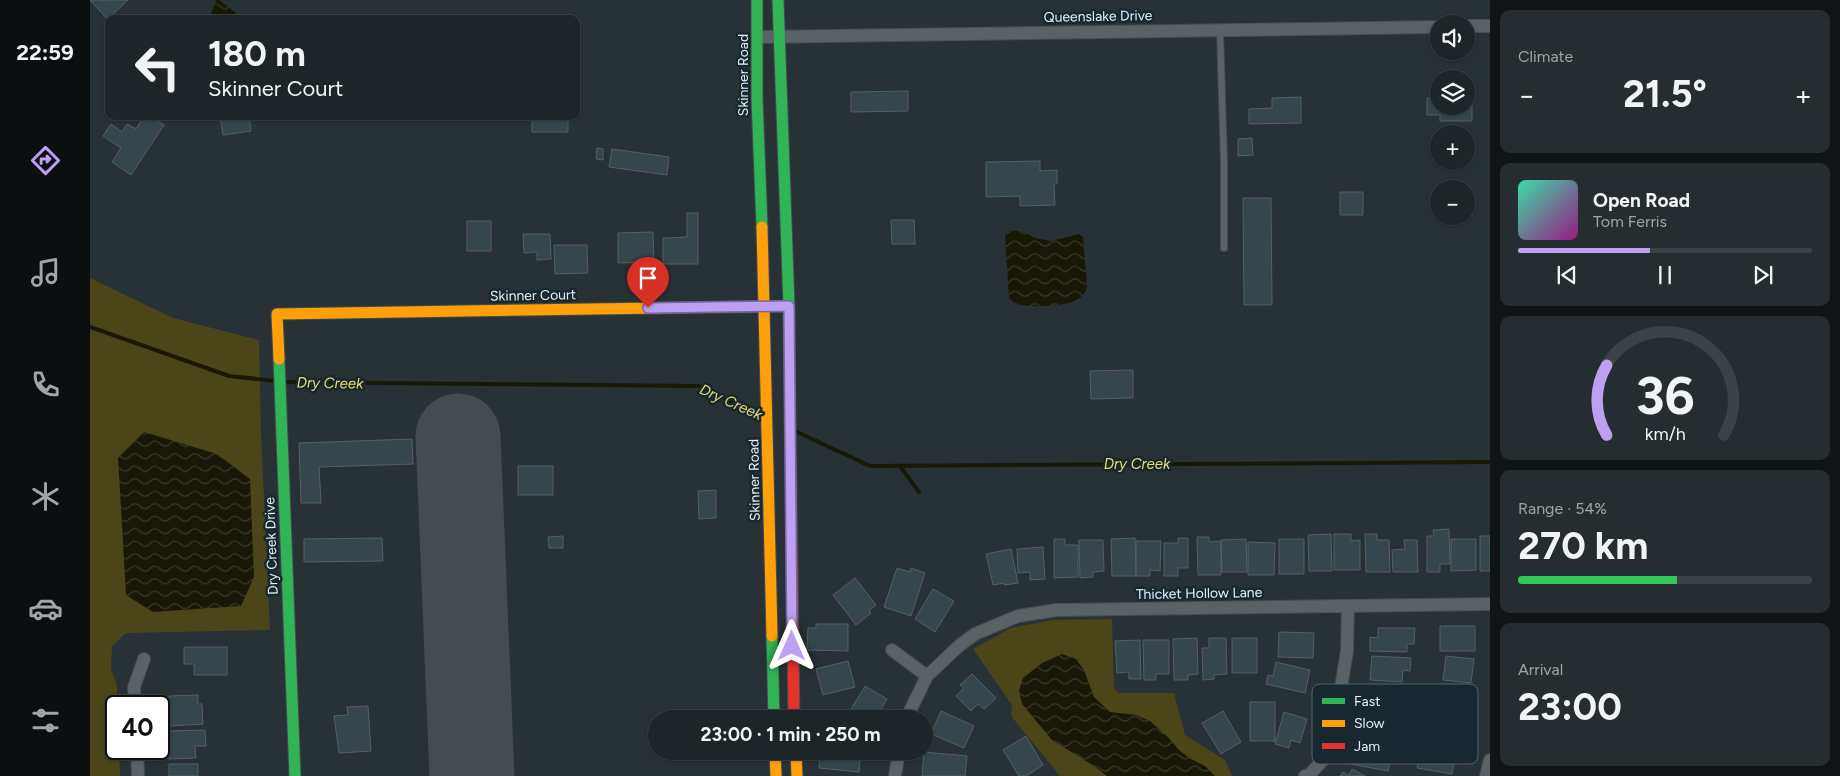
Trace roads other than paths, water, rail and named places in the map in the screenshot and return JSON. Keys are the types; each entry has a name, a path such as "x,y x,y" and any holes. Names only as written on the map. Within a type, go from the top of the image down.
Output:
{"street":[{"name":"Skinner Road","path":"757,0 757,98 765,306 774,710"},
{"path":"778,0 789,306 794,710"},
{"path":"1475,26 1490,26"},
{"name":"Queenslake Drive","path":"758,37 1430,27"},
{"name":"Skinner Court","path":"277,314 789,306"},
{"name":"Dry Creek Drive","path":"277,314 295,776"},
{"name":"Thicket Hollow Lane","path":"910,710 927,676 946,656 976,634 1018,616 1033,613 1056,610 1490,604"},
{"path":"1342,684 1347,651 1348,606"},
{"path":"892,650 927,676"},
{"path":"134,695 134,686 144,660"},
{"path":"137,760 138,776"},
{"path":"775,760 776,776"},
{"path":"796,760 797,776"},
{"path":"895,776 898,760"},
{"path":"1486,776 1490,760"},
{"path":"1305,776 1310,774 1319,764"}],"lane":[{"path":"1220,29 1224,147 1224,248"}],"water":[{"path":"216,0 219,0 236,15 210,15"},
{"path":"1010,230 1024,232 1035,238 1051,241 1079,234 1083,237 1087,284 1085,293 1079,299 1059,305 1016,305 1009,298 1005,236"},
{"path":"144,432 217,454 250,479 254,577 241,606 153,612 126,595 118,458"},
{"path":"1062,654 1076,659 1084,670 1094,697 1110,712 1136,715 1150,721 1179,750 1205,766 1215,776 1107,776 1052,740 1022,704 1019,691 1023,678 1042,663"}],"waterway":[{"name":"Dry Creek","path":"90,327 229,376 276,381"},
{"name":"Dry Creek","path":"285,382 699,386 761,416"},
{"name":"Dry Creek","path":"795,431 870,466 1490,462"},
{"path":"900,466 919,492"}]}
